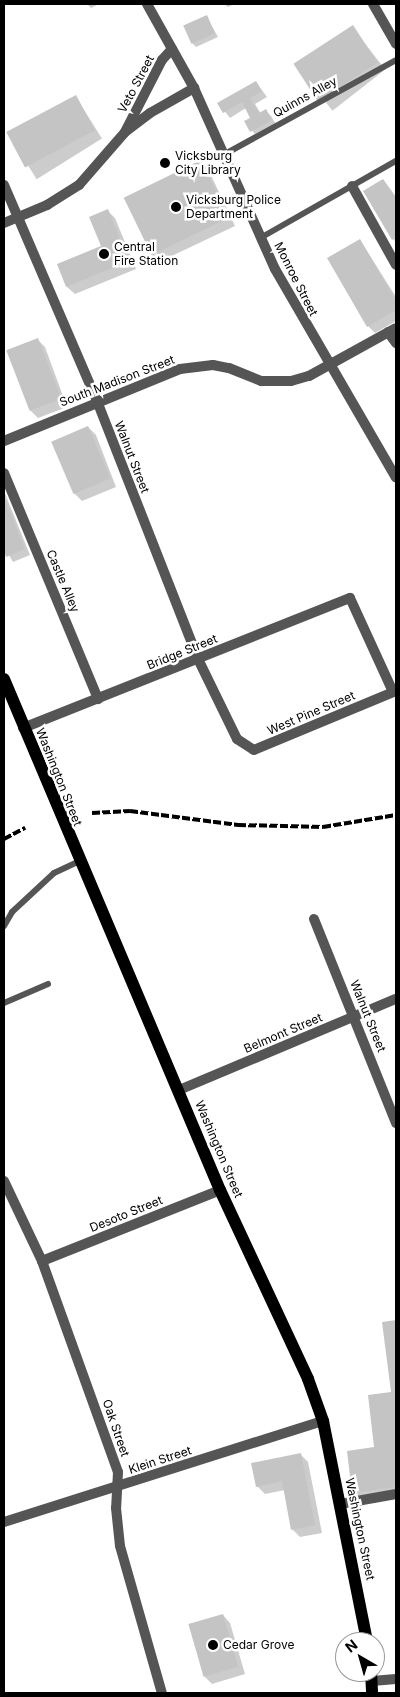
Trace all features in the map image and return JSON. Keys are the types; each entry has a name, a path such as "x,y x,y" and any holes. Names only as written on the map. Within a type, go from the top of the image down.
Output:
{"main road":[{"name":"Washington Street","path":"4,679 78,862 179,1090 220,1190 308,1379 323,1421 365,1632"}],"street":[{"name":"Monroe Street","path":"147,4 194,88 225,154 274,269 328,366 396,478"},
{"path":"373,4 396,44"},
{"name":"Veto Street","path":"125,132 162,60 172,48"},
{"name":"Veto Street","path":"4,223 47,205 79,185 125,132 150,113 194,88"},
{"name":"Walnut Street","path":"4,185 20,217 97,401 198,659 237,739"},
{"path":"352,186 396,265"},
{"path":"392,330 396,343"},
{"name":"South Madison Street","path":"4,441 161,375 199,366 229,368 244,376 273,383 309,376 392,330"},
{"name":"Castle Alley","path":"4,472 98,698"},
{"name":"Bridge Street","path":"24,728 350,598 394,692"},
{"name":"West Pine Street","path":"237,739 254,750 394,692"},
{"name":"Walnut Street","path":"314,919 396,1123"},
{"name":"Belmont Street","path":"179,1090 396,999"},
{"name":"Oak Street","path":"4,1181 42,1261 112,1454 119,1486 116,1508 120,1546 162,1693"},
{"name":"Desoto Street","path":"42,1261 220,1190"},
{"name":"Klein Street","path":"4,1522 323,1421"},
{"path":"340,1504 396,1494"}],"lane":[{"name":"Quinns Alley","path":"225,154 396,60"},
{"path":"262,238 396,161"},
{"path":"4,926 12,912 54,873 78,862"},
{"path":"4,1003 48,984"}],"building":[{"path":"207,15 215,33 191,44 183,26"},
{"path":"353,25 378,63 318,101 293,64"},
{"path":"256,81 262,91 250,98 259,113 266,109 272,120 250,132 244,121 250,118 242,102 223,113 217,103"},
{"path":"76,95 95,130 25,167 6,132"},
{"name":"Vicksburg Police Department","path":"201,160 229,218 152,255 124,198"},
{"path":"383,179 396,197 396,238 392,240 363,191"},
{"name":"Central Fire Station","path":"108,209 129,261 66,287 57,264 101,246 89,217"},
{"path":"360,239 396,301 396,310 367,327 327,258"},
{"path":"38,338 61,399 30,411 6,350"},
{"path":"88,426 110,478 73,494 51,442"},
{"path":"4,497 25,549 6,557 4,550"},
{"path":"396,1320 396,1487 352,1493 347,1451 374,1447 368,1395 391,1392 382,1322"},
{"path":"301,1453 315,1525 291,1530 282,1481 256,1487 251,1463"},
{"name":"Cedar Grove","path":"223,1614 238,1667 204,1677 188,1624"}],"railway":[{"path":"92,813 130,811 238,825 323,827 396,815"},
{"path":"4,839 25,828"}],"place":[{"name":"Vicksburg City Library","path":"165,163"},
{"name":"Vicksburg Police Department","path":"176,207"},
{"name":"Central Fire Station","path":"104,254"},
{"name":"Cedar Grove","path":"213,1645"}]}
